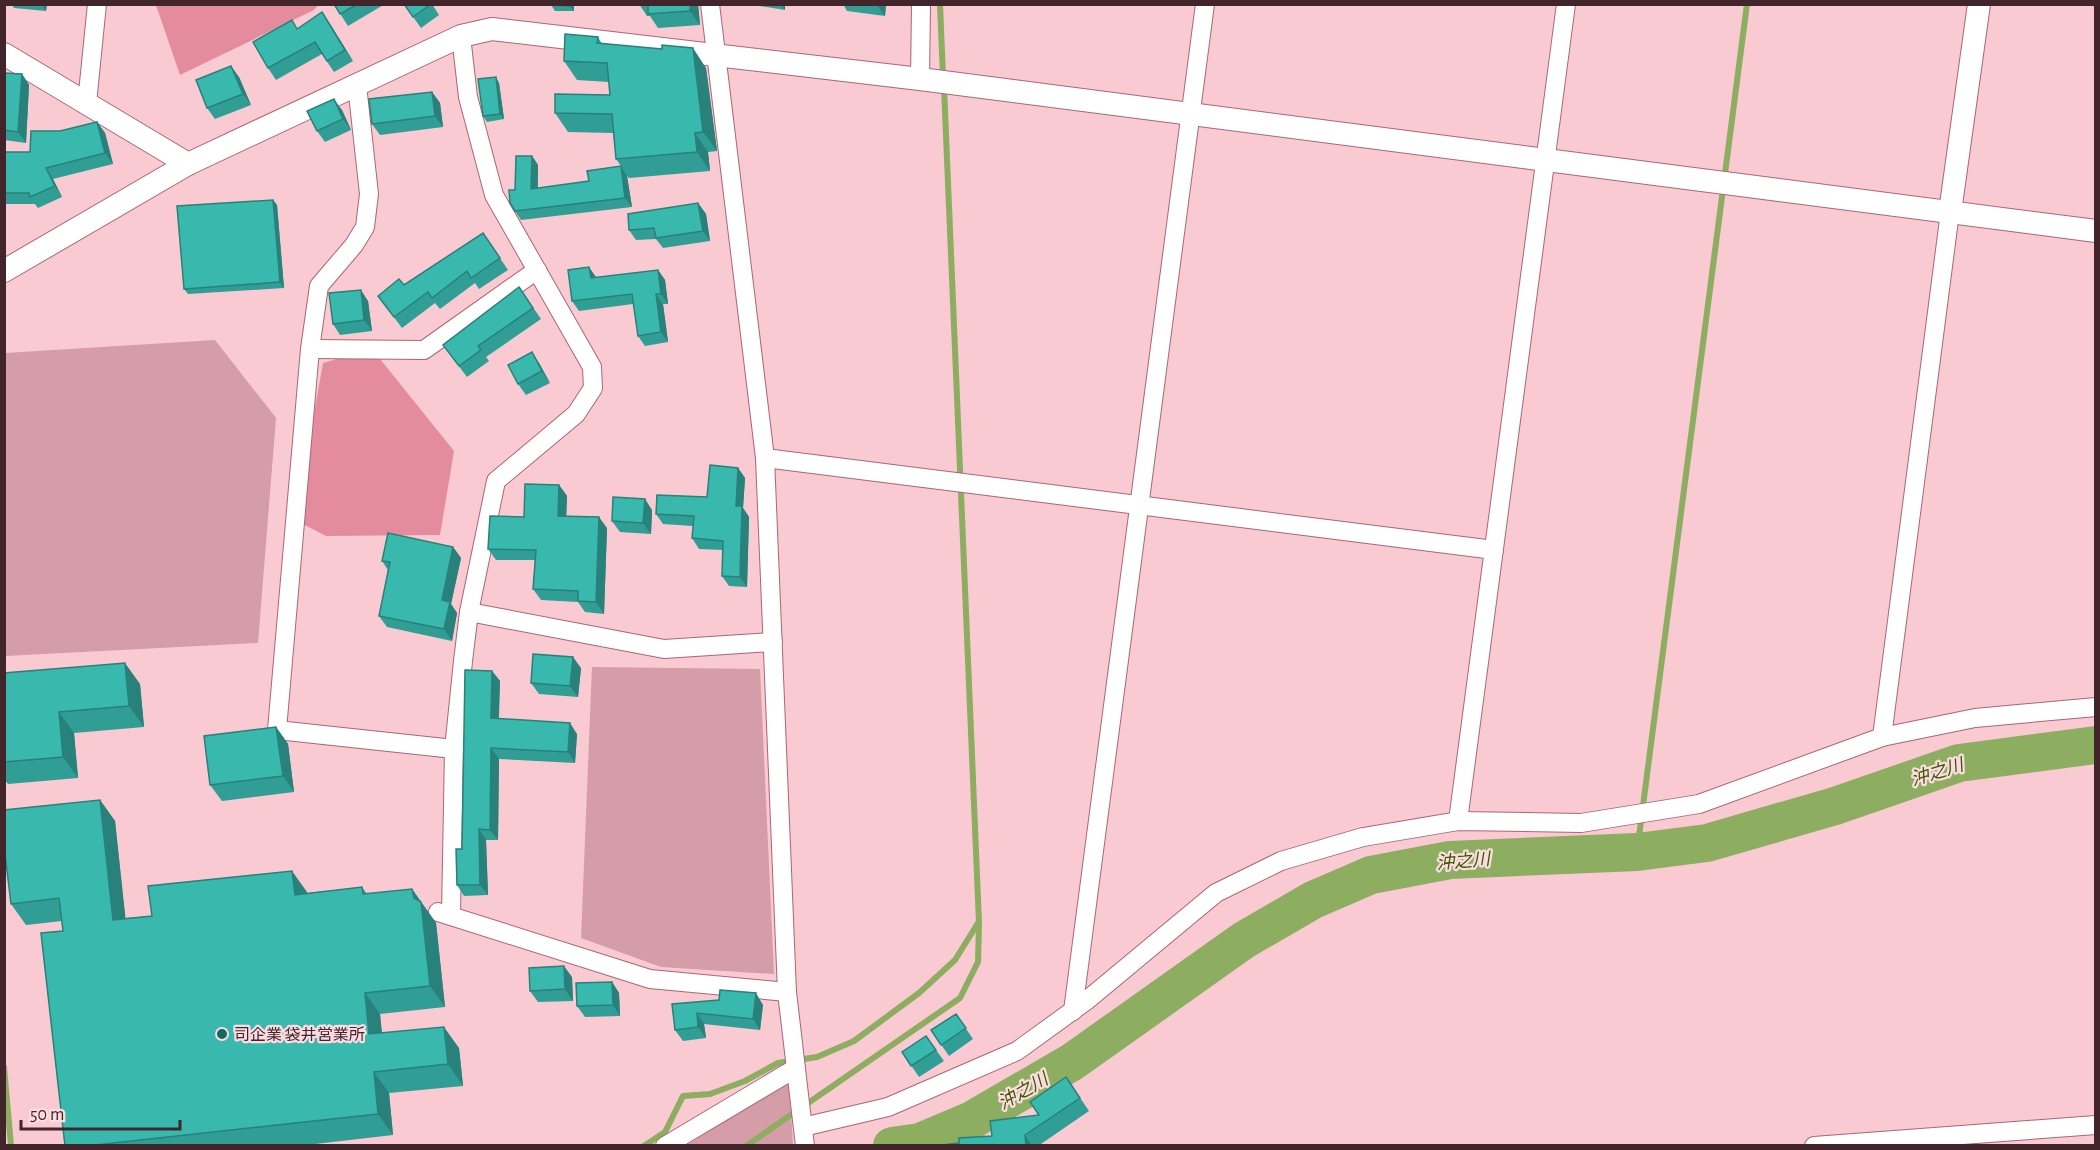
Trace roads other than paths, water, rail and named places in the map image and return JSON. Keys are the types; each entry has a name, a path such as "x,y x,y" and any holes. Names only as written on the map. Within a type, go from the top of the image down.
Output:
{"street":[{"path":"87,103 97,4"},
{"path":"710,4 765,458 787,992 804,1137 888,1107 1017,1051 1073,1011 1216,893 1281,861 1342,843 1458,821 1581,823 1700,804 1882,737 1975,718 2096,706"},
{"path":"921,4 924,80"},
{"path":"1073,1011 1206,4"},
{"path":"1458,821 1566,4"},
{"path":"1882,737 1979,4"},
{"path":"4,271 188,164 461,36 492,29 960,84 2096,231"},
{"path":"461,36 468,97 494,195 592,367 593,387 576,414 496,481 469,612 454,749 444,914 650,979 787,992"},
{"path":"4,54 188,164"},
{"path":"357,85 369,194 365,228 319,286 310,349 277,730 454,749"},
{"path":"310,349 424,350 537,270"},
{"path":"765,458 1494,550"},
{"path":"469,612 664,649 773,642"},
{"path":"665,1146 796,1068"},
{"path":"1814,1146 2096,1125"}],"waterway":[{"path":"940,4 943,77"},
{"path":"1637,852 1747,4"},
{"path":"746,1146 960,998 978,962 979,923 944,87"},
{"name":"沖之川","path":"892,1146 920,1142 972,1120 1072,1062 1244,940 1313,900 1371,875 1450,860 1637,852 1707,843 1835,806 1959,763 2096,745"},
{"path":"644,1146 665,1132 683,1096 710,1094 745,1081 778,1063 817,1057 854,1041 919,993 955,960 978,923"},
{"path":"4,1067 11,1146"}],"place":[{"name":"司企業 袋井営業所","path":"222,1034"}]}
